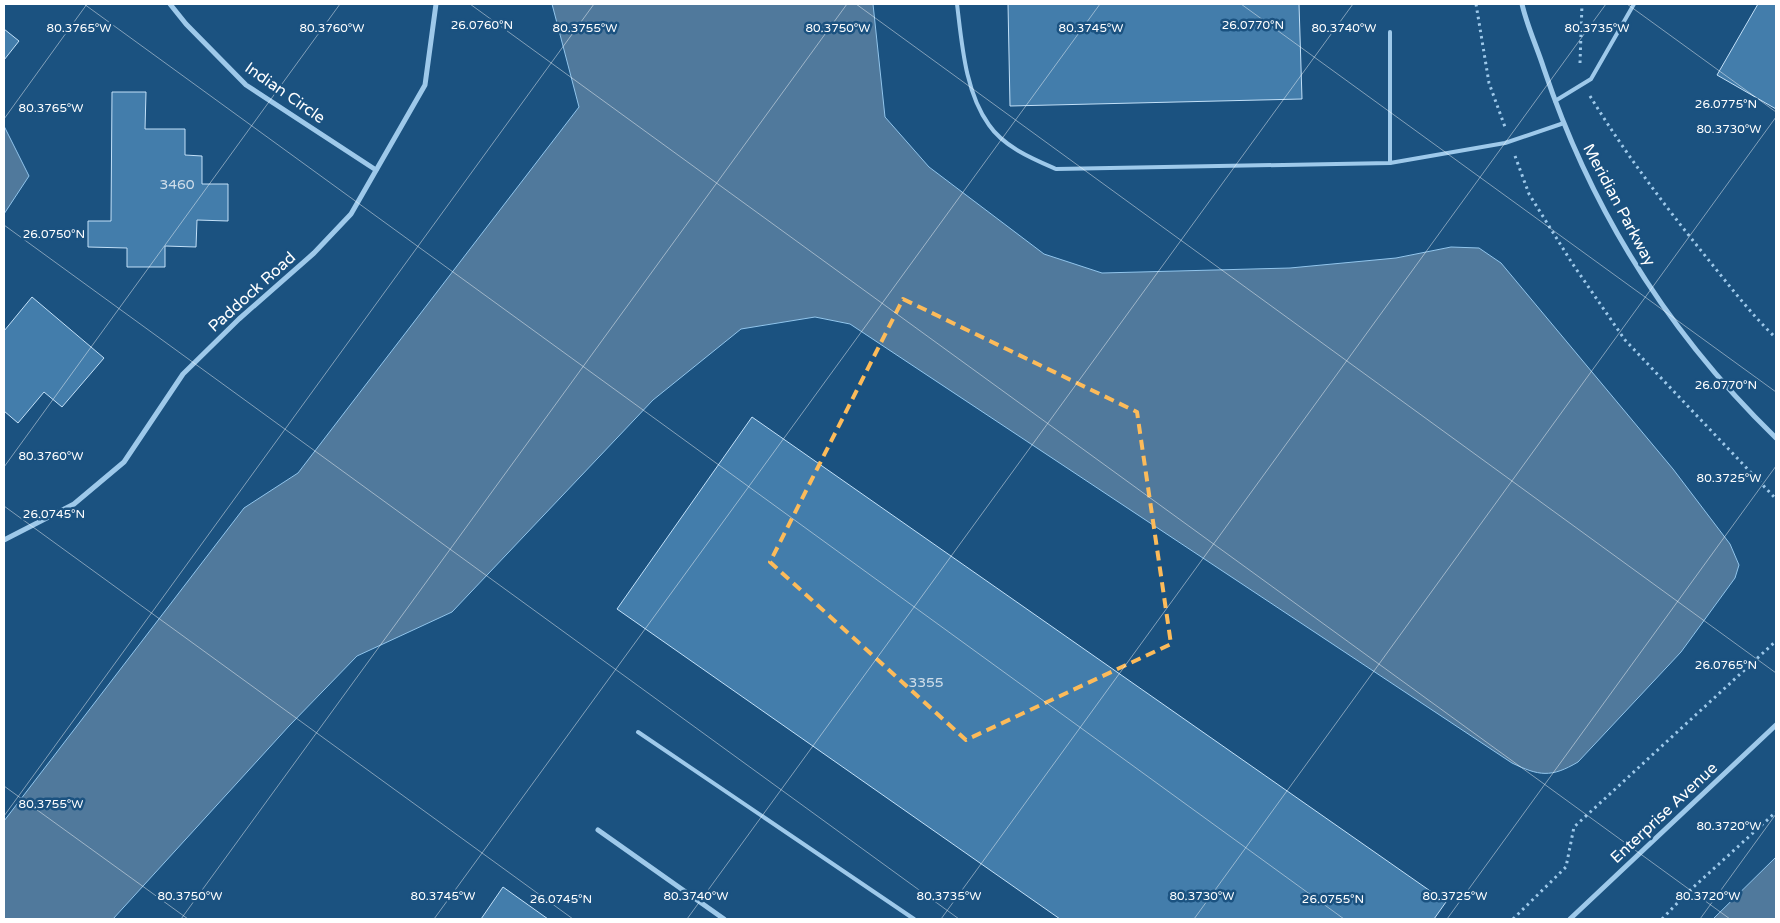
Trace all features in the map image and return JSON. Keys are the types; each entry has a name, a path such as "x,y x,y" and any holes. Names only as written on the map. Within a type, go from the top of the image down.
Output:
{"street":[{"name":"Indian Circle","path":"170,4 186,24 246,85 376,170"},
{"name":"Paddock Road","path":"4,540 74,504 124,462 183,374 239,319 314,253 351,214 425,85 436,4"},
{"name":"Meridian Parkway","path":"1522,4 1555,101 1585,175 1627,254 1678,328 1750,413 1776,438"},
{"name":"Enterprise Avenue","path":"1570,919 1776,725"},
{"path":"598,830 724,919"}],"lane":[{"path":"957,4 963,51 977,105 990,127 1011,146 1033,160 1056,169 1390,163 1510,141 1564,123"},
{"path":"1555,101 1591,79 1634,4"},
{"path":"1390,32 1390,163"},
{"path":"638,732 914,919"}],"path":[{"path":"1476,4 1489,83 1529,194 1625,340 1776,499"},
{"path":"1582,4 1580,80 1582,84 1622,148 1697,246 1761,324 1776,338"},
{"path":"1513,919 1566,867 1574,827 1776,641"},
{"path":"1662,919 1687,892 1776,812"}],"highlighted area":[{"path":"903,299 1137,412 1171,644 966,740 770,562"}],"water":[{"path":"552,4 873,4 885,117 929,167 1044,254 1102,273 1290,268 1396,258 1451,247 1479,248 1501,263 1673,469 1730,544 1739,565 1735,578 1681,652 1578,762 1552,773 1530,771 1512,763 850,324 815,317 741,329 653,400 452,612 357,656 289,726 113,919 4,919 4,821 244,508 298,473 579,107"},
{"path":"4,126 29,176 4,214"},
{"path":"1776,857 1776,919 1713,919"}],"building":[{"path":"1008,4 1299,4 1302,99 1010,106"},
{"path":"1758,4 1776,4 1776,109 1717,75"},
{"path":"4,29 19,41 4,60"},
{"path":"112,92 146,92 145,129 185,129 185,155 202,156 202,184 228,184 228,221 197,220 196,247 165,246 165,267 127,267 127,248 88,247 88,221 111,221"},
{"path":"32,297 104,358 62,407 44,392 18,423 4,411 4,331"},
{"path":"752,417 1446,902 1434,919 1060,919 617,609"},
{"path":"503,887 548,919 481,919"}]}
